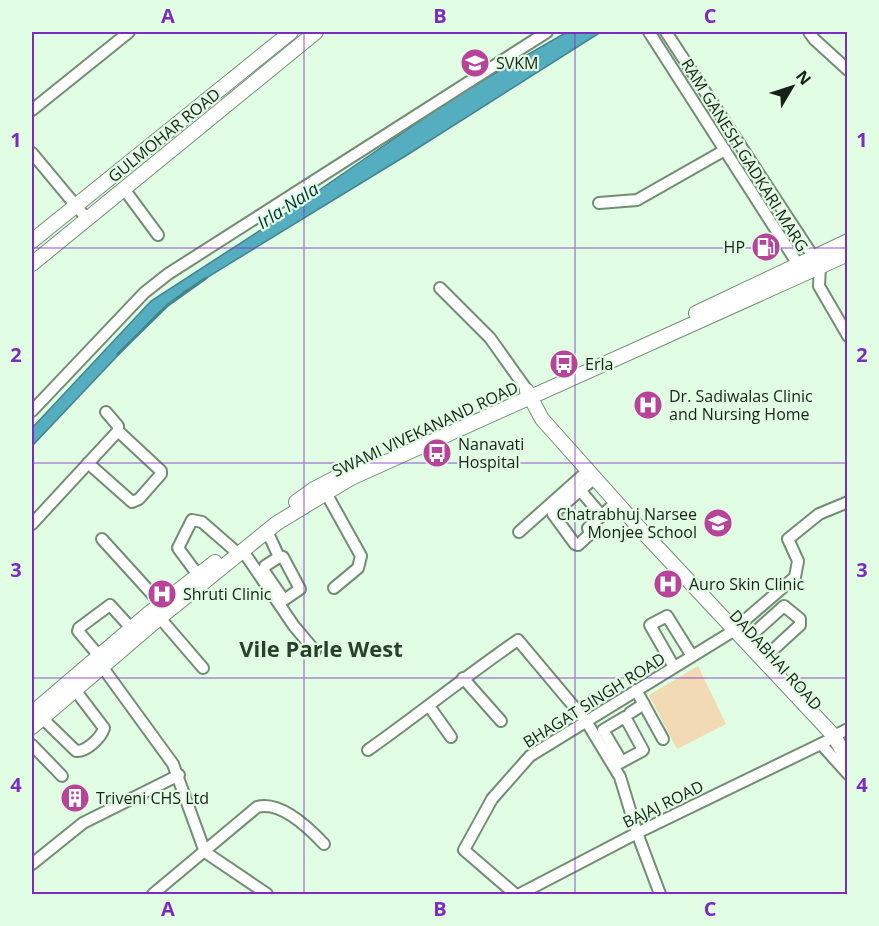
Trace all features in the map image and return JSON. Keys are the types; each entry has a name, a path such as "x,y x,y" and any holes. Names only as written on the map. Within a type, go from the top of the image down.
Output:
{"main road":[{"name":"GULMOHAR ROAD","path":"32,241 291,32"},
{"name":"GULMOHAR ROAD","path":"32,264 316,32"},
{"name":"SWAMI VIVEKANAND ROAD","path":"32,728 37,716 99,660 314,489 343,472 801,269 848,242"},
{"name":"SWAMI VIVEKANAND ROAD","path":"816,262 848,254"},
{"name":"SWAMI VIVEKANAND ROAD","path":"37,716 75,690 99,660 131,628 162,608 198,574 326,494 525,393"},
{"name":"DADABHAI ROAD","path":"525,393 538,423 606,512 733,631 748,639 838,742"},
{"name":"DADABHAI ROAD","path":"525,393 550,428 642,531 838,742"}],"street":[{"path":"32,110 129,32"},
{"path":"32,411 144,293 168,273 547,32"},
{"name":"RAM GANESH GADKARI MARG","path":"649,32 801,269 819,286"},
{"name":"RAM GANESH GADKARI MARG","path":"666,32 816,262"},
{"path":"809,32 848,70"},
{"path":"599,203 637,200 725,150"},
{"path":"32,153 87,219"},
{"path":"124,189 158,235"},
{"path":"816,262 819,286 848,336"},
{"path":"440,288 490,338 525,393"},
{"path":"88,463 132,502 139,499 161,474 161,471 118,431 118,426 106,412"},
{"path":"32,524 118,431"},
{"path":"519,532 584,482"},
{"path":"552,508 584,482"},
{"path":"326,494 361,556 358,568 334,588"},
{"name":"BHAGAT SINGH ROAD","path":"515,894 464,850 492,799 530,756 733,631 795,577 798,561 788,539 819,514 848,502"},
{"path":"552,508 553,517 577,545 590,534 588,528 606,512"},
{"path":"198,574 178,548 192,520 202,522 238,550 315,651"},
{"path":"267,531 279,557"},
{"path":"102,539 162,608"},
{"path":"141,573 203,668"},
{"path":"131,628 110,605 78,631 179,775 205,852 267,894"},
{"path":"748,639 784,606 800,619 800,625 765,657"},
{"path":"368,750 463,678 518,640 608,748 618,764 637,833 660,894"},
{"path":"463,678 501,721"},
{"path":"37,716 75,751 84,750 103,733 104,728 75,690"},
{"path":"636,690 663,739"},
{"path":"622,699 648,747"},
{"path":"630,713 644,704"},
{"path":"429,706 451,737"},
{"path":"606,708 615,722"},
{"path":"608,748 603,730 625,717 643,750 618,764"},
{"path":"838,742 848,774"},
{"name":"BAJAJ ROAD","path":"520,894 637,833 838,742"},
{"path":"32,744 62,776"},
{"path":"32,864 83,823 179,775"},
{"path":"153,894 257,807 265,804 306,824 324,844"}],"shaded area":[{"path":"698,666 726,724 677,749 649,695"}],"water":[{"path":"567,32 601,32 407,155 185,291 158,313 32,446 32,428 151,301 270,224 459,94"}],"waterway":[{"name":"Irla Nala","path":"118,354 168,305 206,278"}],"place":[{"name":"SVKM","path":"475,63"},
{"name":"HP","path":"766,247"},
{"name":"Erla","path":"564,364"},
{"name":"Dr. Sadiwalas Clinic and Nursing Home","path":"648,405"},
{"name":"Nanavati Hospital","path":"437,453"},
{"name":"Chatrabhuj Narsee Monjee School","path":"718,523"},
{"name":"Auro Skin Clinic","path":"668,584"},
{"name":"Shruti Clinic","path":"162,594"},
{"name":"Triveni CHS Ltd","path":"75,798"}],"district":[{"name":"Vile Parle West","path":"321,649"}]}
